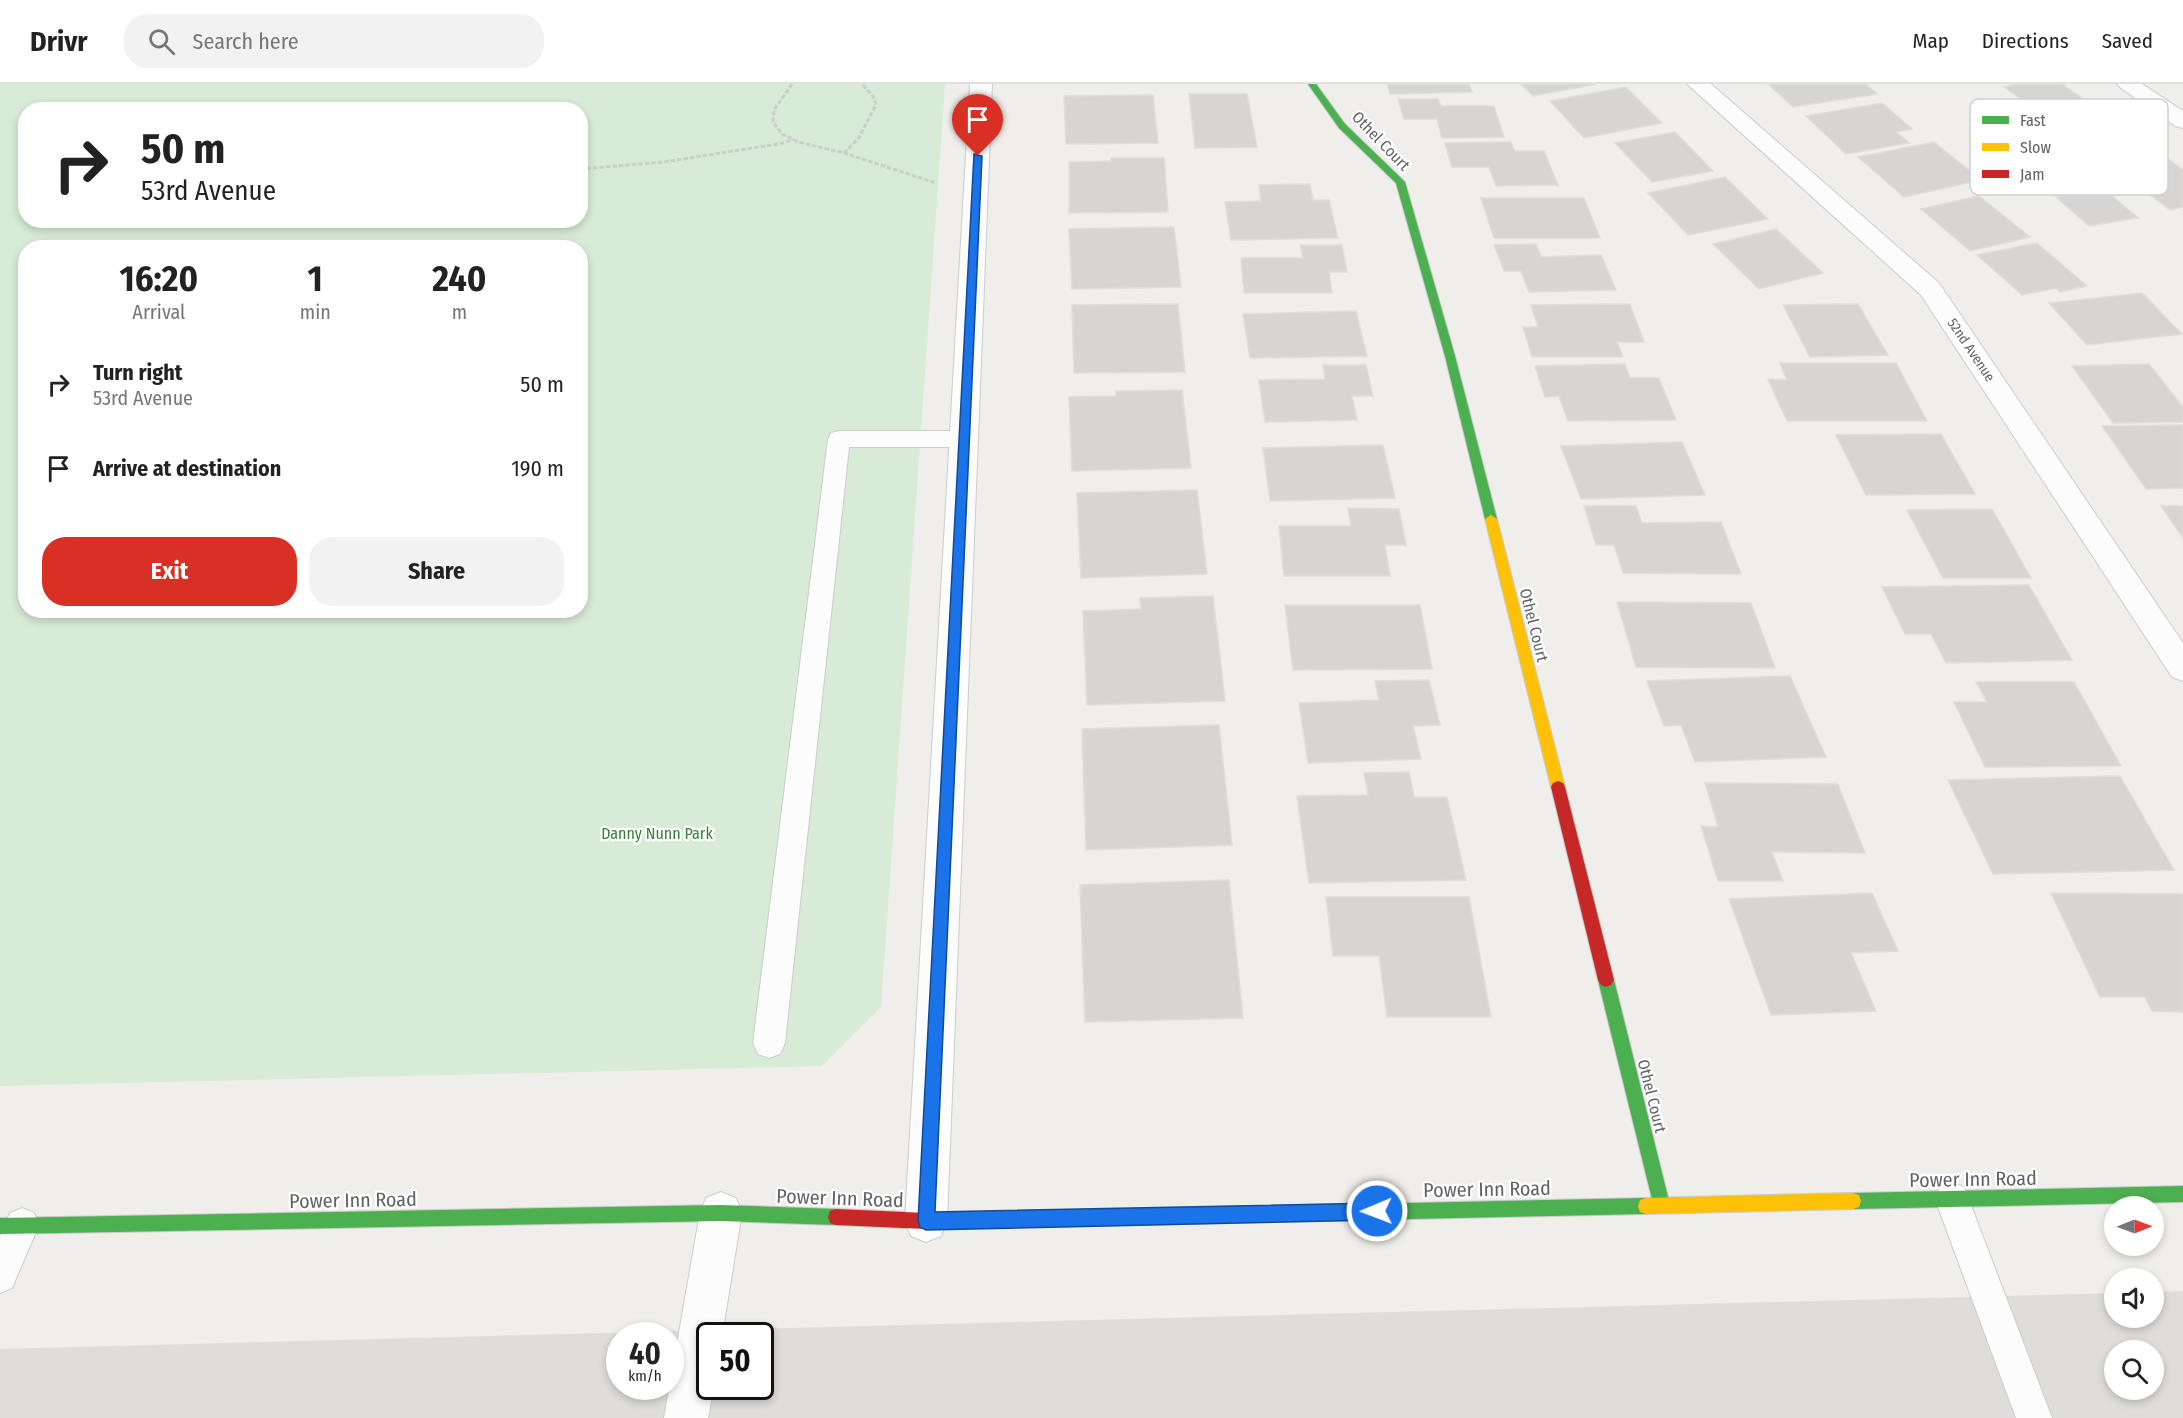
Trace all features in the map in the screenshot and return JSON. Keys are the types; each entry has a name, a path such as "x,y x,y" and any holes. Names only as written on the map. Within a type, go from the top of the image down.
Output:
{"main road":[{"name":"Othel Court","path":"1312,84 1342,126 1400,182 1450,356 1662,1205"},
{"name":"Power Inn Road","path":"11,1225 721,1213 926,1221 2183,1194"}],"street":[{"path":"926,1221 981,84"},
{"name":"52nd Avenue","path":"1698,84 1930,289 2183,668"},
{"path":"2128,84 2150,99"},
{"path":"2168,111 2183,121"},
{"path":"686,1418 721,1213"}],"lane":[{"path":"769,1043 839,439 964,439"},
{"path":"1952,1199 2034,1418"},
{"path":"0,1276 11,1225"}],"path":[{"path":"792,84 775,106 773,117 779,131 794,139 937,184"},
{"path":"844,153 858,139 876,105 873,96 862,84"},
{"path":"588,168 681,160 784,143 794,139"}],"shaded area":[{"path":"2183,1291 2183,1418 0,1418 0,1349 606,1333 606,1400 684,1400 684,1331 696,1331 696,1400 774,1400 774,1329 2104,1293 2104,1328 2164,1328 2164,1292"}],"green space":[{"name":"Danny Nunn Park","path":"0,84 945,84 881,1007 822,1066 0,1086"}],"building":[{"path":"1387,84 1469,84 1472,92 1390,94"},
{"path":"1521,84 1596,84 1533,96"},
{"path":"1768,84 1866,84 1877,94 1793,107"},
{"path":"2018,84 2062,84 2083,99 2021,99 2004,87"},
{"path":"1626,87 1662,123 1584,138 1550,101"},
{"path":"1189,94 1247,94 1257,147 1195,148"},
{"path":"1153,95 1158,143 1066,144 1064,96"},
{"path":"1398,99 1438,99 1441,106 1494,106 1504,137 1442,138 1437,119 1404,119"},
{"path":"1882,103 1912,129 1896,132 1909,143 1846,154 1806,116"},
{"path":"1675,132 1713,171 1652,182 1615,143"},
{"path":"1511,142 1515,151 1544,151 1558,185 1496,186 1489,167 1452,167 1445,143"},
{"path":"1934,142 1970,171 1970,182 1904,197 1858,157"},
{"path":"1111,158 1164,158 1168,212 1069,213 1069,162 1111,161"},
{"path":"2168,159 2183,170 2183,207 2170,210 2150,195 2168,195"},
{"path":"1725,177 1768,219 1688,235 1648,193"},
{"path":"1310,184 1313,200 1329,200 1338,238 1231,240 1225,202 1261,201 1259,185"},
{"path":"2111,195 2138,218 2089,226 2056,197"},
{"path":"1979,196 2030,237 1970,251 1921,209"},
{"path":"1481,198 1584,198 1600,238 1494,238"},
{"path":"1174,227 1181,287 1072,289 1069,229"},
{"path":"1776,229 1823,273 1759,289 1713,244"},
{"path":"2037,243 2087,286 2060,292 2056,288 2022,295 1977,255"},
{"path":"1536,244 1541,257 1601,255 1616,290 1529,292 1521,271 1504,271 1494,245"},
{"path":"1300,245 1342,245 1347,272 1329,272 1332,293 1244,293 1241,258 1303,258"},
{"path":"2142,293 2182,334 2087,345 2049,303"},
{"path":"1178,304 1185,372 1074,373 1072,305"},
{"path":"1630,304 1644,342 1617,342 1623,357 1532,357 1523,327 1538,327 1531,305"},
{"path":"1858,304 1888,355 1810,357 1783,305"},
{"path":"1356,311 1367,356 1250,358 1243,314"},
{"path":"1780,363 1896,363 1927,421 1787,421 1768,379 1787,380"},
{"path":"1625,364 1630,378 1659,378 1676,420 1568,421 1559,396 1545,397 1535,366"},
{"path":"2149,364 2183,407 2183,422 2113,423 2072,366"},
{"path":"1323,365 1366,365 1373,396 1352,396 1357,420 1265,422 1259,380 1325,379"},
{"path":"1182,390 1191,468 1072,471 1069,397 1116,396 1116,391"},
{"path":"2183,425 2183,488 2146,489 2102,426"},
{"path":"1941,434 1975,494 1866,495 1836,435"},
{"path":"1682,442 1705,495 1581,499 1561,446"},
{"path":"1383,445 1395,498 1270,501 1263,448"},
{"path":"1197,490 1207,574 1081,578 1077,493"},
{"path":"1584,506 1636,506 1642,523 1721,522 1741,574 1623,573 1614,545 1596,545"},
{"path":"2161,506 2183,506 2183,538"},
{"path":"1348,508 1399,509 1406,545 1385,545 1390,576 1284,576 1279,526 1351,526"},
{"path":"1992,509 2031,578 1943,578 1907,510"},
{"path":"2029,585 2072,660 1946,663 1931,634 1905,634 1882,587"},
{"path":"1213,596 1225,701 1087,705 1083,611 1141,609 1140,598"},
{"path":"1617,602 1751,603 1775,668 1636,667"},
{"path":"1285,605 1420,605 1432,669 1293,670"},
{"path":"1790,676 1826,757 1695,762 1681,725 1664,726 1647,681"},
{"path":"1429,680 1440,725 1413,726 1421,759 1308,763 1299,703 1379,700 1375,681"},
{"path":"1976,682 2074,682 2121,766 1985,767 1954,702 1987,702"},
{"path":"1219,725 1232,845 1086,850 1082,729"},
{"path":"1409,772 1414,797 1447,797 1466,880 1309,883 1297,796 1368,795 1364,773"},
{"path":"2120,776 2174,870 1993,874 1948,780"},
{"path":"1705,783 1838,784 1865,853 1772,852 1783,881 1718,881 1701,826 1718,827"},
{"path":"1229,880 1243,1018 1085,1022 1080,885"},
{"path":"1872,893 1898,951 1851,953 1876,1011 1771,1015 1729,899"},
{"path":"2051,893 2183,894 2183,1012 2152,1011 2145,997 2100,997"},
{"path":"1326,897 1469,897 1491,1017 1387,1017 1379,956 1333,956"}],"traffic: fast":[{"path":"1312,84 1342,126 1400,182 1450,356 1491,519"},
{"path":"1606,980 1662,1205"},
{"path":"1853,1201 2183,1194"},
{"path":"1080,1218 1646,1206"},
{"path":"0,1226 721,1213 836,1217"}],"traffic: slow":[{"path":"1491,519 1558,787"},
{"path":"1646,1206 1853,1201"}],"traffic: jam":[{"path":"1558,787 1606,980"},
{"path":"836,1217 926,1221 1080,1218"}],"route":[{"path":"978,156 926,1221 1377,1211"}]}
